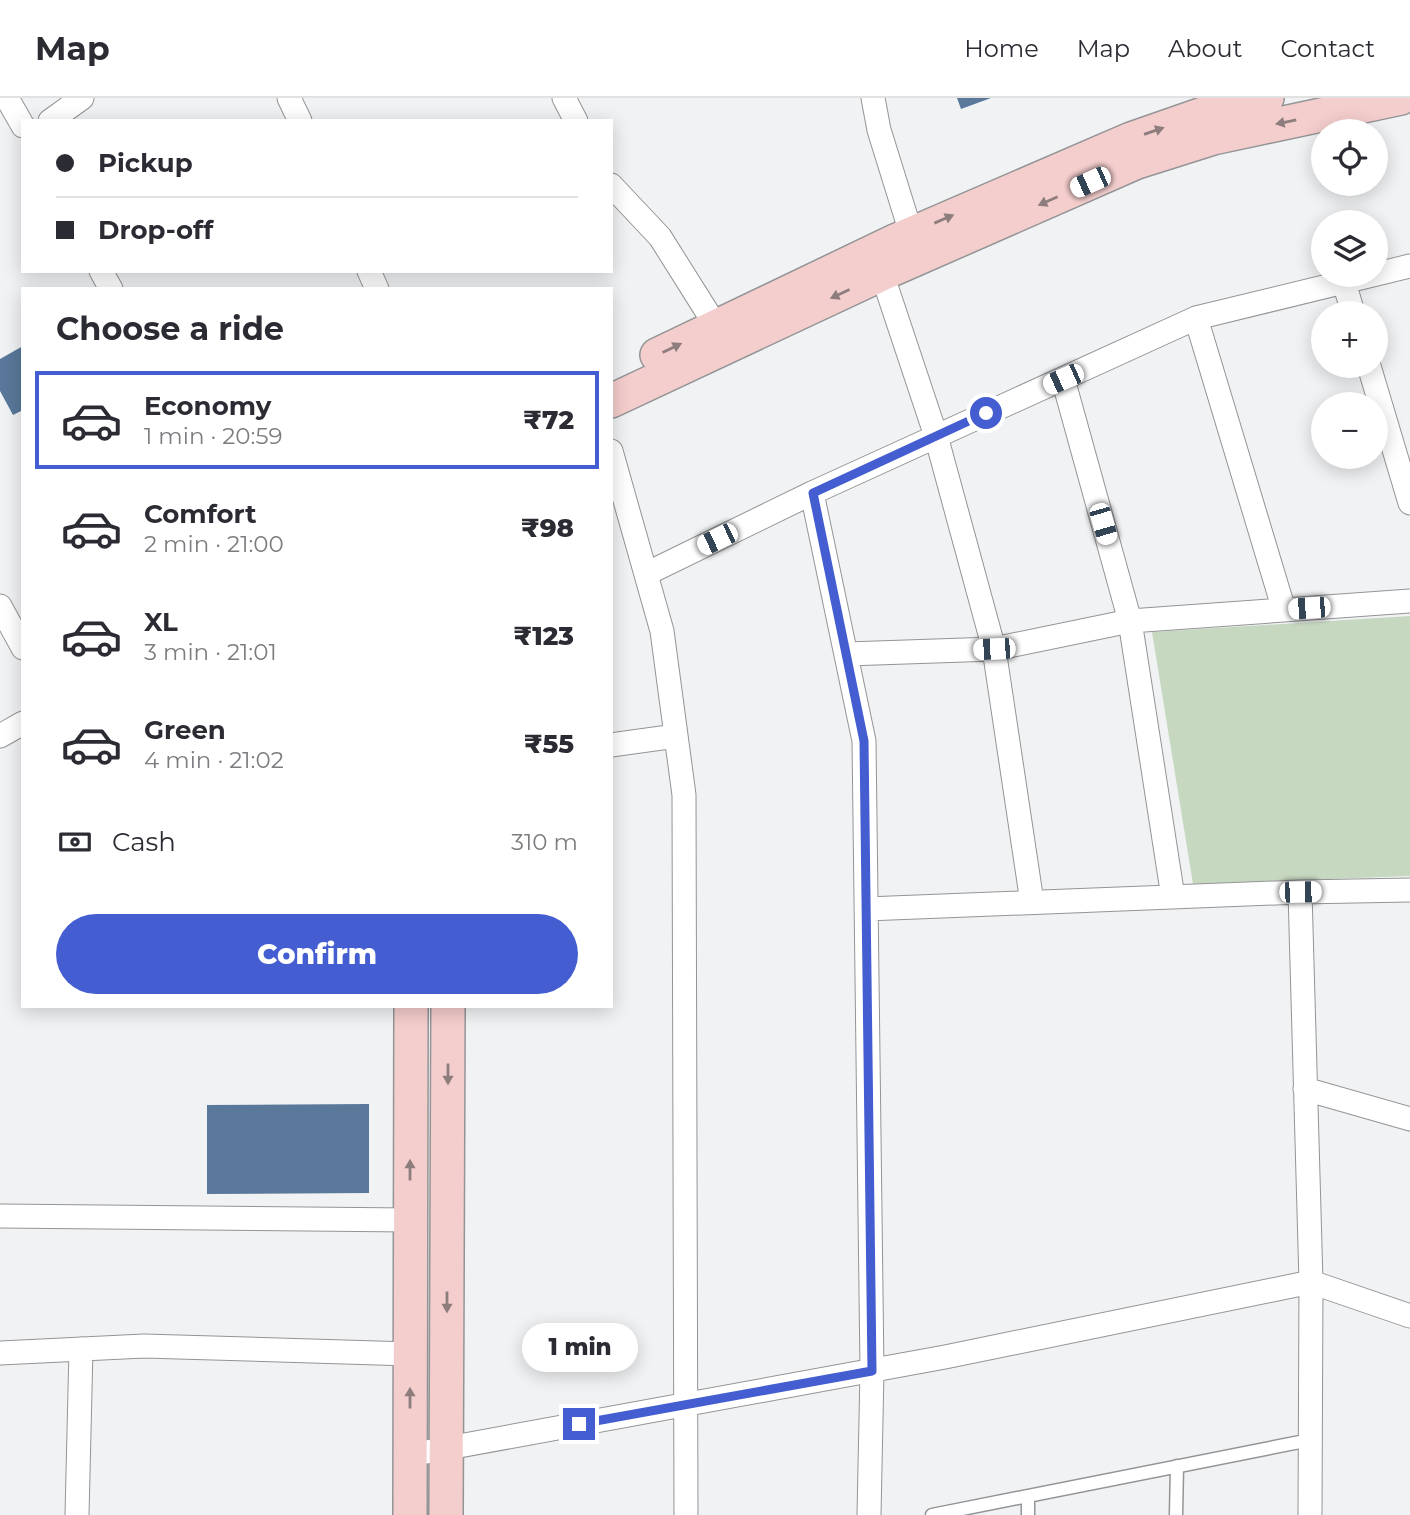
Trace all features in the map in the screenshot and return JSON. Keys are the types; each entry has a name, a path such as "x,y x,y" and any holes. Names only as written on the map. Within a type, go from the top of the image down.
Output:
{"street":[{"path":"7,98 21,122"},
{"path":"53,119 82,98"},
{"path":"289,98 299,119"},
{"path":"564,98 575,119"},
{"path":"873,98 879,130 911,233"},
{"path":"613,377 911,233 1131,139 1220,108 1267,98"},
{"path":"613,400 882,274 1137,162 1213,138 1401,98"},
{"path":"613,188 660,237 716,326"},
{"path":"1388,271 1410,266"},
{"path":"882,274 936,436 994,649 1032,902"},
{"path":"646,574 813,493 1196,318 1323,287"},
{"path":"1196,318 1284,610"},
{"path":"1373,378 1410,503"},
{"path":"1063,379 1130,621 1173,897"},
{"path":"613,457 662,631 684,795 686,1515"},
{"path":"813,493 864,741 872,1371 869,1515"},
{"path":"846,653 994,649 1130,621 1410,601"},
{"path":"0,606 21,644"},
{"path":"0,736 21,724"},
{"path":"613,745 676,736"},
{"path":"866,909 1410,890"},
{"path":"1300,892 1311,1282 1310,1515"},
{"path":"410,1515 411,1008"},
{"path":"446,1515 448,1008"},
{"path":"1305,1089 1410,1119"},
{"path":"0,1216 410,1220"},
{"path":"410,1455 945,1357 1311,1282 1410,1316"},
{"path":"0,1353 144,1346 410,1354"},
{"path":"77,1515 81,1349"}],"lane":[{"path":"932,1515 1310,1440"},
{"path":"1176,1515 1177,1466"},
{"path":"1028,1496 1028,1515"}],"green space":[{"path":"1410,616 1410,876 1193,884 1152,632"}],"building":[{"path":"957,98 991,98 961,109"},
{"path":"21,347 21,411 13,415 0,391 0,359"},
{"path":"369,1104 369,1193 207,1194 207,1105"}],"route":[{"path":"579,1424 872,1371 864,741 813,493 986,413"}]}
